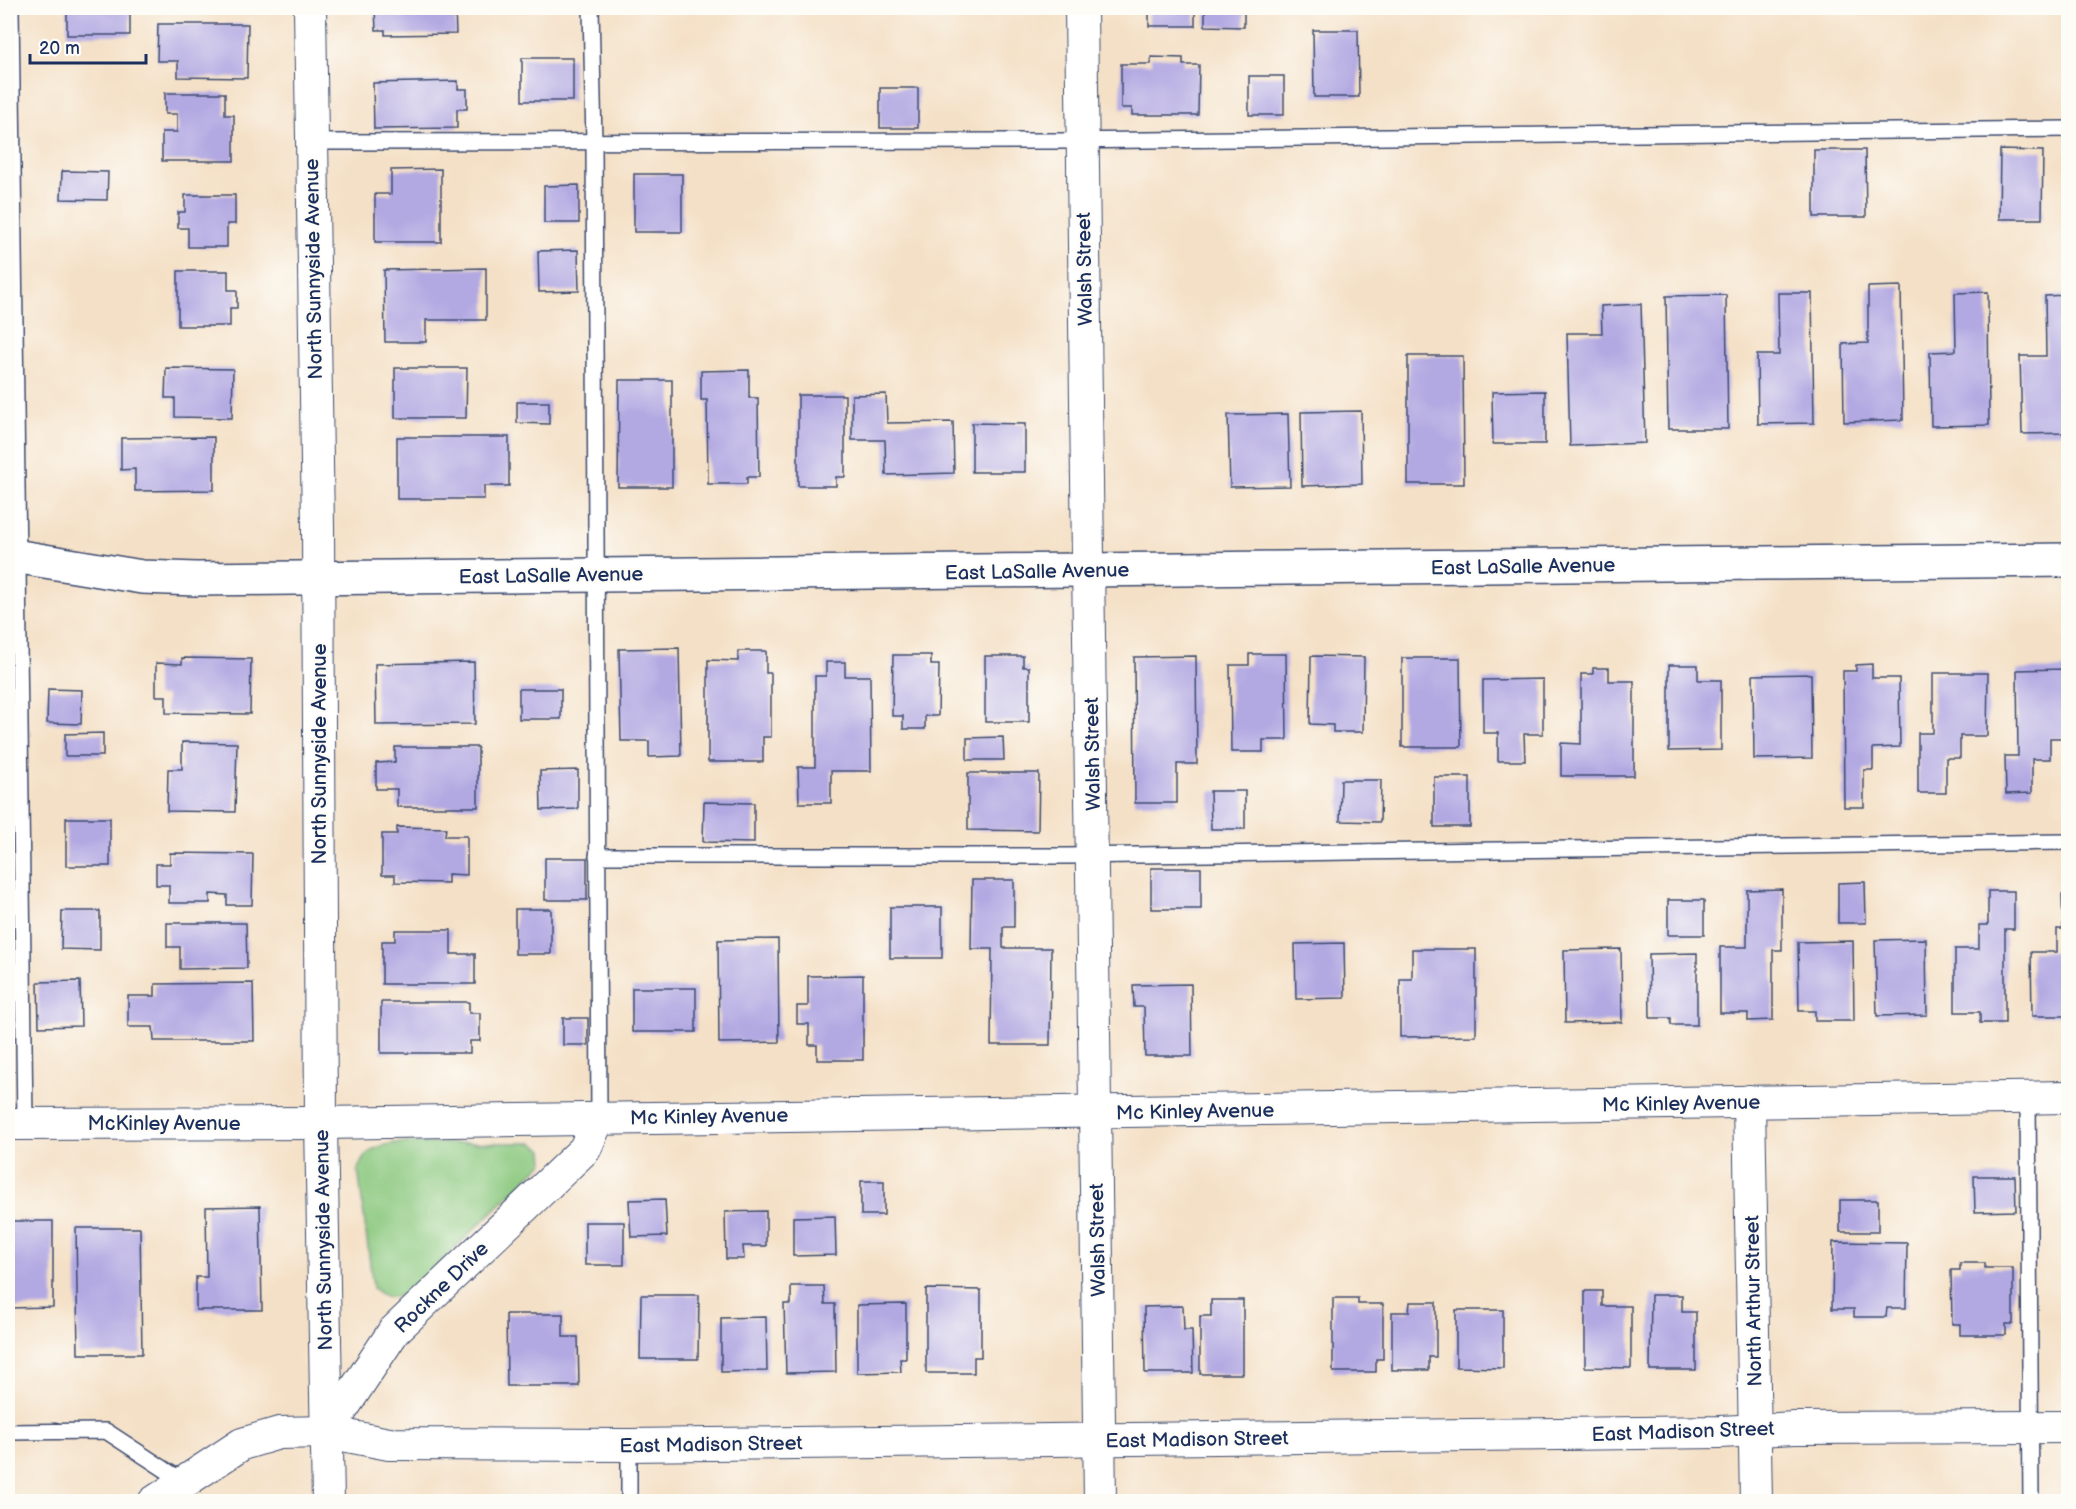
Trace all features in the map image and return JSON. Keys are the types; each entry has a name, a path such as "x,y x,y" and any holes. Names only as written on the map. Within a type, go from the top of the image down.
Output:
{"street":[{"name":"North Sunnyside Avenue","path":"310,8 310,142 318,578 321,1123 328,1502"},
{"name":"Walsh Street","path":"1081,8 1090,570 1100,1502"},
{"name":"East LaSalle Avenue","path":"13,556 142,577 318,578 2068,560"},
{"name":"Mc Kinley Avenue","path":"321,1123 2068,1097"},
{"name":"North Arthur Street","path":"1749,1101 1756,1502"},
{"name":"Rockne Drive","path":"327,1432 394,1331 585,1149 599,1118"},
{"name":"McKinley Avenue","path":"16,1123 321,1123"},
{"name":"East Madison Street","path":"327,1432 389,1444 629,1445 1100,1441 2068,1427"},
{"path":"154,1502 242,1444 279,1433 327,1432"}],"lane":[{"path":"11,8 9,130 16,1123"},
{"path":"591,8 594,142 599,1118"},
{"path":"310,142 1082,139 2068,129"},
{"path":"597,856 1093,855 2068,842"},
{"path":"2028,1097 2031,1502"},
{"path":"8,1431 106,1431 184,1482"},
{"path":"629,1445 629,1502"}],"green space":[{"path":"396,1143 533,1143 543,1150 544,1162 409,1292 390,1297 373,1288 358,1169 364,1157 372,1150"}],"building":[{"path":"67,8 130,8 130,35 67,35"},
{"path":"375,8 455,8 456,34 385,35 385,30 376,30"},
{"path":"1149,8 1195,8 1195,26 1149,26"},
{"path":"1205,8 1244,8 1244,27 1205,26"},
{"path":"158,24 248,24 247,78 178,77 178,61 157,61"},
{"path":"1313,30 1358,30 1359,97 1314,97"},
{"path":"1151,57 1183,58 1183,65 1199,65 1198,115 1132,115 1132,108 1121,108 1121,64 1151,64"},
{"path":"522,58 573,58 573,101 522,101"},
{"path":"1249,76 1284,76 1284,115 1249,115"},
{"path":"458,81 458,89 467,89 467,109 457,109 457,128 374,129 373,83"},
{"path":"880,88 918,88 918,128 880,128"},
{"path":"165,93 225,93 225,115 234,115 234,161 162,161 162,132 177,132 177,114 165,114"},
{"path":"1814,150 1865,150 1866,217 1814,217"},
{"path":"2000,150 2043,151 2042,219 1999,219"},
{"path":"441,169 441,242 375,242 375,194 391,194 391,170"},
{"path":"62,171 108,172 107,200 61,199"},
{"path":"634,174 682,174 682,232 634,232"},
{"path":"579,185 579,223 544,223 544,186"},
{"path":"185,195 235,195 235,224 227,224 227,247 188,247 188,228 178,228 178,212 185,212"},
{"path":"578,250 579,291 539,292 538,251"},
{"path":"486,268 486,320 426,320 426,342 385,342 384,270"},
{"path":"178,271 228,271 228,290 237,290 237,308 230,308 230,326 178,326"},
{"path":"1901,286 1903,420 1844,422 1843,344 1868,343 1868,287"},
{"path":"1988,292 1989,425 1931,426 1930,352 1956,351 1955,293"},
{"path":"1778,293 1812,293 1814,423 1758,424 1757,355 1779,355"},
{"path":"1726,295 1728,429 1668,429 1666,296"},
{"path":"2068,295 2068,433 2022,434 2020,356 2046,356 2045,296"},
{"path":"1641,304 1645,443 1570,446 1567,333 1602,333 1601,306"},
{"path":"1408,356 1463,356 1464,484 1408,484"},
{"path":"166,368 233,369 232,418 175,417 175,398 165,398"},
{"path":"395,368 467,368 466,418 395,418"},
{"path":"749,370 749,398 758,398 759,477 747,477 747,484 708,484 707,400 701,400 701,371"},
{"path":"619,380 672,380 672,487 618,487"},
{"path":"1545,391 1545,444 1493,444 1492,392"},
{"path":"886,394 887,423 953,422 954,473 886,475 885,440 852,440 852,395"},
{"path":"798,395 845,395 845,477 836,477 836,486 798,486"},
{"path":"517,402 549,402 549,424 517,423"},
{"path":"1361,411 1362,484 1302,486 1301,412"},
{"path":"1288,414 1290,486 1230,487 1228,415"},
{"path":"972,423 1025,424 1025,472 972,472"},
{"path":"214,437 214,490 135,491 135,469 121,470 121,438"},
{"path":"397,437 509,437 509,486 484,486 484,499 397,499"},
{"path":"679,648 681,756 649,757 649,741 621,741 619,649"},
{"path":"738,651 766,651 766,673 771,673 771,737 763,737 763,762 708,762 708,660 738,661"},
{"path":"1249,654 1286,654 1287,740 1263,740 1263,752 1231,752 1230,665 1249,665"},
{"path":"893,655 931,655 931,665 939,665 938,716 925,716 925,729 903,729 903,716 892,716"},
{"path":"985,656 1023,656 1023,667 1029,667 1029,722 985,722"},
{"path":"1196,656 1197,764 1177,764 1177,803 1135,803 1134,657"},
{"path":"1311,656 1364,657 1363,732 1333,732 1333,725 1310,724"},
{"path":"182,658 251,659 250,714 166,713 166,696 156,696 156,663 182,664"},
{"path":"1402,658 1460,658 1461,747 1402,747"},
{"path":"474,662 475,724 376,725 375,664"},
{"path":"826,662 845,662 845,676 870,676 871,771 831,771 831,803 799,803 798,767 815,767 815,676 826,676"},
{"path":"1872,664 1872,678 1899,678 1900,747 1873,748 1873,770 1864,770 1864,807 1844,807 1843,671 1856,671 1856,665"},
{"path":"1669,665 1698,665 1698,680 1721,680 1721,750 1669,751"},
{"path":"1593,668 1609,668 1609,681 1634,681 1634,776 1561,776 1561,743 1581,744 1581,674 1593,674"},
{"path":"2068,669 2068,738 2050,738 2050,759 2032,759 2032,793 2006,794 2005,756 2018,756 2017,670"},
{"path":"1933,673 1988,673 1987,736 1960,736 1960,758 1946,758 1946,793 1918,793 1918,733 1933,733"},
{"path":"1811,674 1812,758 1754,759 1753,675"},
{"path":"1543,679 1543,734 1524,734 1525,761 1498,761 1498,733 1483,733 1483,680"},
{"path":"48,689 82,690 81,724 47,723"},
{"path":"519,689 561,689 561,719 519,719"},
{"path":"103,733 103,756 65,756 65,734"},
{"path":"1003,737 1004,760 967,760 967,738"},
{"path":"182,742 237,743 235,812 167,811 168,769 182,769"},
{"path":"395,747 478,747 478,807 397,807 397,789 376,789 376,763 395,762"},
{"path":"578,770 578,809 541,810 540,771"},
{"path":"968,773 1039,773 1038,831 968,830"},
{"path":"1434,777 1470,777 1470,827 1434,827"},
{"path":"1341,780 1381,780 1380,822 1340,821"},
{"path":"1210,791 1245,791 1245,829 1211,829"},
{"path":"704,802 754,803 754,843 703,842"},
{"path":"66,818 110,818 110,866 66,866"},
{"path":"397,827 446,828 445,836 467,836 467,875 448,874 448,883 395,882 395,875 382,875 382,834 397,834"},
{"path":"170,853 253,854 252,905 227,905 227,895 210,894 210,903 169,903 169,885 156,885 156,864 170,864"},
{"path":"545,858 587,858 587,900 545,900"},
{"path":"1151,868 1201,868 1201,909 1151,909"},
{"path":"972,880 1014,880 1014,927 1003,927 1003,948 1051,948 1050,1045 991,1045 992,949 971,949"},
{"path":"1865,882 1866,923 1838,923 1838,883"},
{"path":"1782,889 1782,950 1773,950 1773,1020 1748,1021 1748,1013 1720,1013 1720,947 1747,947 1747,890"},
{"path":"1988,891 2014,891 2014,929 2005,929 2005,1023 1980,1023 1980,1012 1955,1012 1955,949 1979,949 1979,925 1988,925"},
{"path":"2062,895 2068,895 2068,1016 2032,1016 2031,952 2057,952 2057,929 2063,929"},
{"path":"1668,900 1704,900 1704,935 1668,935"},
{"path":"890,907 942,907 942,958 890,958"},
{"path":"515,909 551,909 551,954 515,954"},
{"path":"62,911 100,911 100,950 61,949"},
{"path":"167,923 246,923 247,968 180,969 180,947 167,947"},
{"path":"395,930 451,930 451,954 475,954 475,984 382,984 382,941 395,941"},
{"path":"778,939 779,1042 719,1043 718,940"},
{"path":"1926,939 1927,1015 1877,1016 1875,940"},
{"path":"1853,941 1854,1021 1815,1021 1815,1011 1799,1011 1798,942"},
{"path":"1344,943 1345,998 1296,999 1295,944"},
{"path":"1412,949 1476,949 1476,1036 1400,1037 1400,979 1412,979"},
{"path":"1621,949 1622,1022 1565,1023 1564,950"},
{"path":"1697,953 1697,1025 1671,1025 1671,1018 1650,1018 1649,954"},
{"path":"863,975 863,1060 817,1060 817,1045 809,1045 809,1024 797,1024 797,1006 808,1006 808,976"},
{"path":"80,981 81,1026 39,1027 38,982"},
{"path":"253,983 254,1041 154,1041 153,1027 128,1027 128,996 155,996 155,984"},
{"path":"1191,984 1192,1056 1145,1056 1144,1007 1134,1007 1133,985"},
{"path":"632,988 696,988 696,1032 632,1032"},
{"path":"381,1002 469,1002 469,1013 480,1013 480,1041 470,1041 470,1053 381,1053"},
{"path":"563,1018 588,1018 588,1045 563,1045"},
{"path":"1974,1176 2015,1176 2016,1211 1975,1212"},
{"path":"861,1181 884,1181 884,1215 861,1215"},
{"path":"665,1199 667,1236 631,1237 629,1200"},
{"path":"1840,1200 1878,1200 1878,1232 1840,1232"},
{"path":"260,1206 262,1310 196,1310 196,1277 207,1277 206,1207"},
{"path":"766,1211 766,1246 743,1246 744,1259 726,1259 725,1212"},
{"path":"835,1216 836,1255 793,1256 793,1217"},
{"path":"8,1221 53,1221 53,1307 8,1308"},
{"path":"585,1222 624,1222 624,1265 585,1265"},
{"path":"76,1228 140,1228 142,1354 78,1354"},
{"path":"1833,1242 1907,1243 1906,1308 1887,1308 1886,1317 1854,1317 1854,1309 1832,1309"},
{"path":"1960,1263 1985,1263 1985,1268 2013,1268 2013,1324 2006,1324 2006,1335 1960,1335 1960,1324 1952,1324 1951,1270 1960,1270"},
{"path":"791,1286 824,1286 825,1304 835,1304 836,1372 786,1373 784,1304 791,1304"},
{"path":"926,1289 981,1290 981,1357 974,1357 974,1373 926,1373"},
{"path":"1585,1291 1602,1291 1602,1306 1631,1306 1631,1368 1585,1367"},
{"path":"641,1295 699,1295 698,1359 640,1359"},
{"path":"1651,1295 1682,1295 1682,1312 1696,1312 1696,1370 1650,1370"},
{"path":"1333,1298 1358,1298 1358,1304 1383,1304 1383,1359 1376,1359 1376,1372 1333,1372"},
{"path":"1211,1300 1243,1300 1243,1374 1200,1374 1200,1316 1211,1316"},
{"path":"1410,1302 1436,1302 1436,1357 1429,1357 1429,1370 1392,1370 1392,1312 1409,1312"},
{"path":"906,1304 906,1359 900,1359 901,1372 857,1373 857,1305"},
{"path":"1183,1306 1184,1330 1192,1330 1193,1373 1145,1373 1144,1307"},
{"path":"1456,1310 1503,1310 1503,1368 1456,1367"},
{"path":"506,1314 563,1314 563,1337 578,1337 579,1386 507,1386"},
{"path":"766,1317 767,1371 721,1372 721,1318"},
{"path":"1377,1497 1377,1502 1330,1502 1330,1498"}]}
